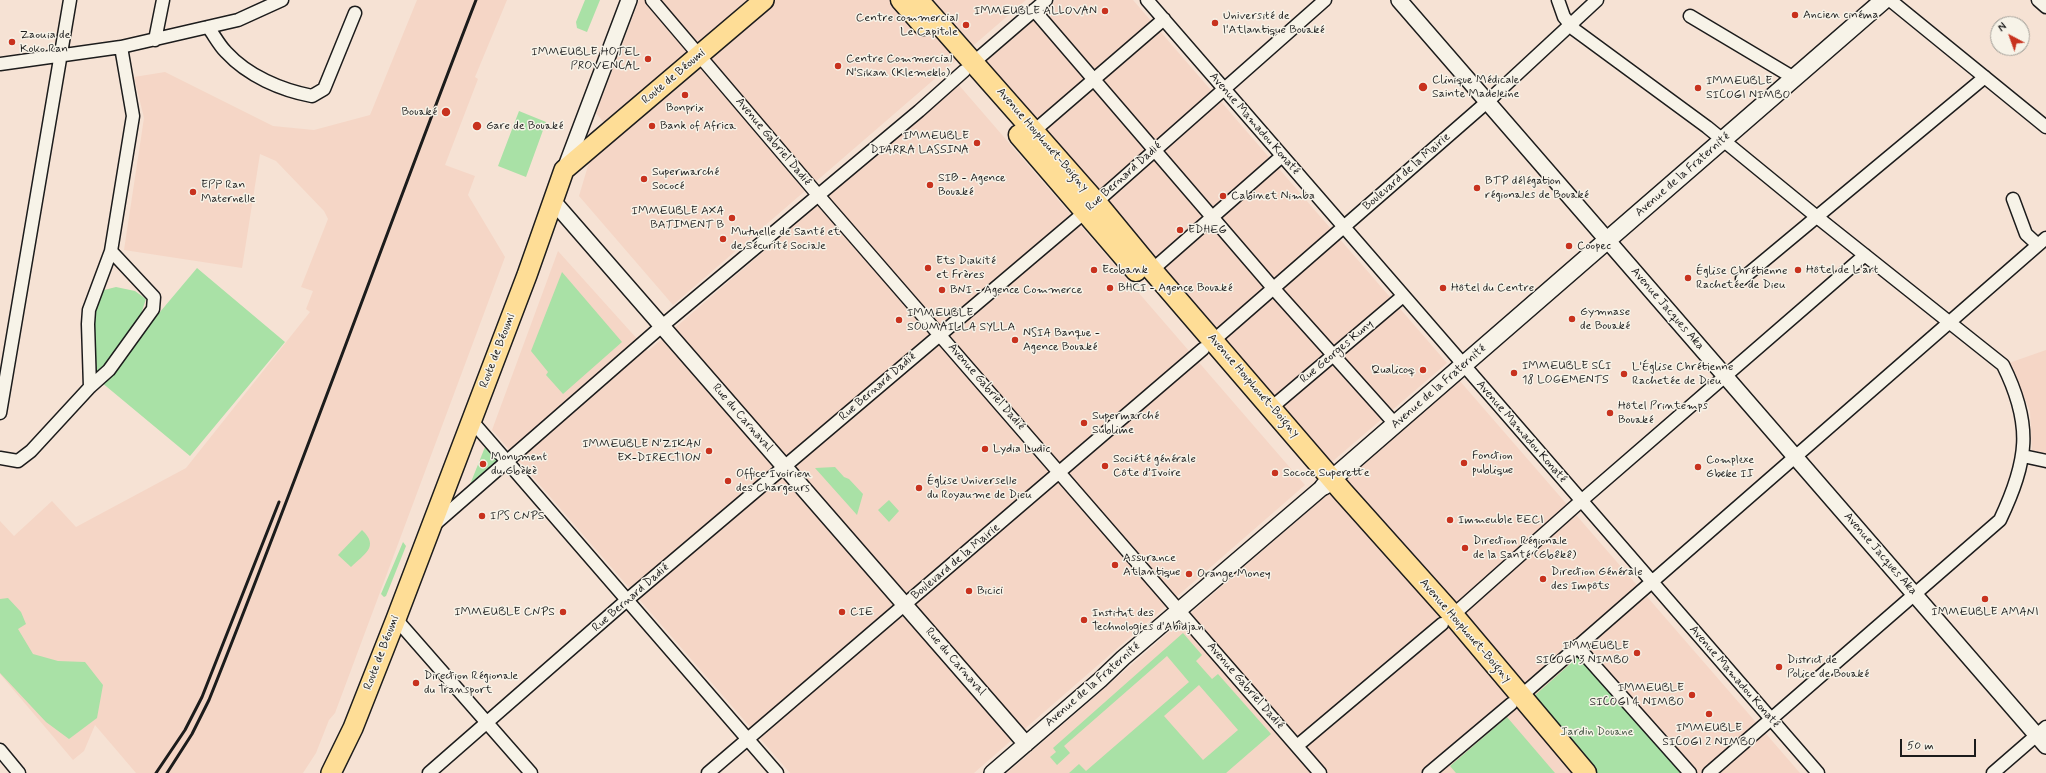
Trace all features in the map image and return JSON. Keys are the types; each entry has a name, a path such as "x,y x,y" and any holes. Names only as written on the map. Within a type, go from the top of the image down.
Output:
{"highway":[{"name":"Avenue Houphouët-Boigny","path":"901,0 1034,131 1091,207 1152,270 1208,344 1271,408 1328,482"},
{"name":"Avenue Houphouët-Boigny","path":"918,0 969,66 1208,344 1448,619 1516,700 1586,773"},
{"name":"Avenue Houphouët-Boigny","path":"1516,700 1568,773"}],"main road":[{"name":"Route de Béoumi","path":"331,773 353,728 396,619 564,170 764,0"},
{"name":"Avenue de la Fraternité","path":"1328,482 1396,425 1884,0"}],"street":[{"path":"0,413 70,0"},
{"path":"155,40 163,0"},
{"path":"0,64 121,48 238,20 282,0"},
{"path":"564,170 629,0"},
{"name":"Avenue Gabriel Dadié","path":"652,0 818,195 1320,773"},
{"path":"430,528 662,326 919,111 1046,0"},
{"name":"Avenue Mamadou Konaté","path":"1147,0 1818,773"},
{"name":"Rue Bernard Dadié","path":"429,773 627,600 1091,207 1324,0"},
{"name":"Avenue Jacques Aka","path":"1399,0 1914,594 2043,736"},
{"path":"1558,0 1564,17 1585,39 1657,89 1723,140 2003,365 2014,386 2021,409 2024,433 2023,456 2015,489 2000,520 1709,773"},
{"name":"Boulevard de la Mairie","path":"708,773 1274,289 1487,102 1598,0"},
{"path":"1890,0 2046,127"},
{"path":"2038,0 2046,7"},
{"path":"1034,10 1274,289 1396,425"},
{"path":"208,27 225,52 251,73 291,92 312,96 324,89 355,13"},
{"path":"1690,16 1794,78"},
{"path":"1034,131 1164,19"},
{"path":"90,387 89,310 111,251 133,116 121,48"},
{"path":"1742,279 1984,77"},
{"path":"1152,270 1282,156"},
{"path":"1434,771 2042,242 2026,234 2013,199"},
{"name":"Rue du Carnaval","path":"553,201 1026,744"},
{"path":"0,458 18,461 31,451 90,387 110,370 153,310 155,302 154,297 111,251"},
{"path":"1297,746 1448,619 1581,501 1865,255"},
{"name":"Rue Georges Kuny","path":"1271,408 1403,296"},
{"path":"471,420 776,773"},
{"path":"2023,456 2046,461"},
{"name":"Avenue de la Fraternité","path":"992,773 1328,482"},
{"path":"396,619 531,773"},
{"path":"1577,646 1690,773"},
{"path":"1993,773 2043,736"},
{"path":"0,750 19,773"}],"shaded area":[{"path":"417,0 507,0 475,77 478,79 445,165 475,176 468,195 505,257 335,713 329,720 316,753 303,773 136,773 95,725 84,751 73,760 0,674 0,521 14,536 52,501 76,527 186,468 310,312 306,309 313,291 301,287 328,219 324,211 276,161 260,154 242,268 124,250 144,118 134,77 165,72 273,126 314,130 370,115"},
{"path":"639,0 747,0 605,124 596,113"},
{"path":"775,0 1026,0 673,305 579,196 590,159"},
{"path":"1056,0 1133,0 1447,363 1319,473 972,72"},
{"path":"958,84 1305,485 974,773 790,773 492,430 558,251 648,351"},
{"path":"2046,350 2046,453 2032,451 2030,411 2009,363"},
{"path":"1459,380 1800,773 1007,773"}],"green space":[{"path":"585,0 600,0 587,32 577,28 576,22"},
{"path":"519,111 546,122 526,177 498,166"},
{"path":"197,268 285,342 190,456 101,382"},
{"path":"562,272 622,342 563,394 546,375 548,372 531,351"},
{"path":"116,287 135,291 146,299 134,335 108,368 89,375 91,320 104,290"},
{"path":"485,447 498,461 469,487"},
{"path":"835,467 863,494 857,515 815,468"},
{"path":"889,500 899,511 889,522 878,510"},
{"path":"362,530 370,541 370,546 365,554 351,567 338,555"},
{"path":"403,542 406,546 386,596 384,597 381,594"},
{"path":"8,598 21,612 26,624 18,629 33,654 58,661 85,662 103,685 97,718 69,739 46,722 0,673 0,599"},
{"path":"1183,633 1202,655 1196,661 1212,679 1218,674 1271,734 1226,773 1069,773 1079,764 1086,771 1189,682 1167,656 1064,746 1070,753 1057,765 1050,757 1056,752 1053,748","holes":["1199,685 1238,730 1203,760 1164,716"]},
{"name":"Jardin Douane","path":"1579,656 1682,773 1584,773 1524,705"},
{"name":"Jardin Douane","path":"1507,717 1555,773 1456,773 1450,766"}],"railway":[{"path":"167,773 192,734 209,700 277,526 476,0"},
{"path":"156,773 185,730 202,697 279,502"}],"place":[{"name":"IMMEUBLE ALLOVAN","path":"1105,11"},
{"name":"Ancien cinéma","path":"1795,15"},
{"name":"Université de l'Atlantique Bouaké","path":"1215,23"},
{"name":"Centre commercial Le Capitole","path":"966,25"},
{"name":"Zaouia de Koko Ran","path":"12,42"},
{"name":"IMMEUBLE HOTEL PROVENCAL","path":"648,59"},
{"name":"Centre Commercial N'Sikan (Klemeklo)","path":"838,66"},
{"name":"Clinique Médicale Sainte Madeleine","path":"1423,87"},
{"name":"IMMEUBLE SICOGI NIMBO","path":"1698,88"},
{"name":"Bonprix","path":"685,95"},
{"name":"Bouaké","path":"446,112"},
{"name":"Gare de Bouaké","path":"477,126"},
{"name":"Bank of Africa","path":"652,126"},
{"name":"IMMEUBLE DIARRA LASSINA","path":"977,143"},
{"name":"Supermarché Sococé","path":"644,179"},
{"name":"SIB - Agence Bouaké","path":"930,185"},
{"name":"BTP délégation régionales de Bouaké","path":"1477,188"},
{"name":"EPP Ran Maternelle","path":"193,192"},
{"name":"Cabinet Nimba","path":"1223,196"},
{"name":"IMMEUBLE AXA BATIMENT B","path":"732,218"},
{"name":"EDHEG","path":"1180,230"},
{"name":"Mutuelle de Santé et de Sécurité Sociale","path":"723,239"},
{"name":"Coopec","path":"1569,246"},
{"name":"Ets Diakité et Frères","path":"928,268"},
{"name":"Ecobank","path":"1094,270"},
{"name":"Hôtel de L'art","path":"1798,270"},
{"name":"Église Chrétienne Rachetée de Dieu","path":"1688,278"},
{"name":"BHCI - Agence Bouaké","path":"1110,288"},
{"name":"Hôtel du Centre","path":"1443,288"},
{"name":"BNI - Agence Commerce","path":"942,290"},
{"name":"Gymnase de Bouaké","path":"1572,319"},
{"name":"IMMEUBLE SOUMAILLA SYLLA","path":"899,320"},
{"name":"NSIA Banque - Agence Bouaké","path":"1015,340"},
{"name":"Qualicoq","path":"1423,370"},
{"name":"IMMEUBLE SCI 18 LOGEMENTS","path":"1514,373"},
{"name":"L'Église Chrétienne Rachetée de Dieu","path":"1624,374"},
{"name":"Hôtel Printemps Bouaké","path":"1610,413"},
{"name":"Supermarché Sublime","path":"1084,423"},
{"name":"Lydia Ludic","path":"985,449"},
{"name":"IMMEUBLE N'ZIKAN EX-DIRECTION","path":"709,451"},
{"name":"Fonction publique","path":"1464,463"},
{"name":"Monument du Gbèkè","path":"483,464"},
{"name":"Société générale Côte d’Ivoire","path":"1105,466"},
{"name":"Complexe Gbeke II","path":"1698,467"},
{"name":"Sococe Superette","path":"1275,473"},
{"name":"Office Ivoirien des Chargeurs","path":"728,481"},
{"name":"Église Universelle du Royaume de Dieu","path":"919,488"},
{"name":"IPS CNPS","path":"482,516"},
{"name":"Immeuble EECI","path":"1450,520"},
{"name":"Direction Régionale de la Santé (Gbêkê)","path":"1465,548"},
{"name":"Assurance Atlantique","path":"1115,565"},
{"name":"Orange Money","path":"1189,574"},
{"name":"Direction Générale des Impôts","path":"1543,579"},
{"name":"Bicici","path":"969,591"},
{"name":"IMMEUBLE AMANI","path":"1985,599"},
{"name":"IMMEUBLE CNPS","path":"563,612"},
{"name":"CIE","path":"842,612"},
{"name":"Institut des Technologies d'Abidjan","path":"1084,620"},
{"name":"IMMEUBLE SICOGI 3 NIMBO","path":"1637,653"},
{"name":"District de Police de Bouaké","path":"1779,667"},
{"name":"Direction Régionale du Transport","path":"416,683"},
{"name":"IMMEUBLE SICOGI 4 NIMBO","path":"1692,695"},
{"name":"IMMEUBLE SICOGI 2 NIMBO","path":"1709,714"}]}
